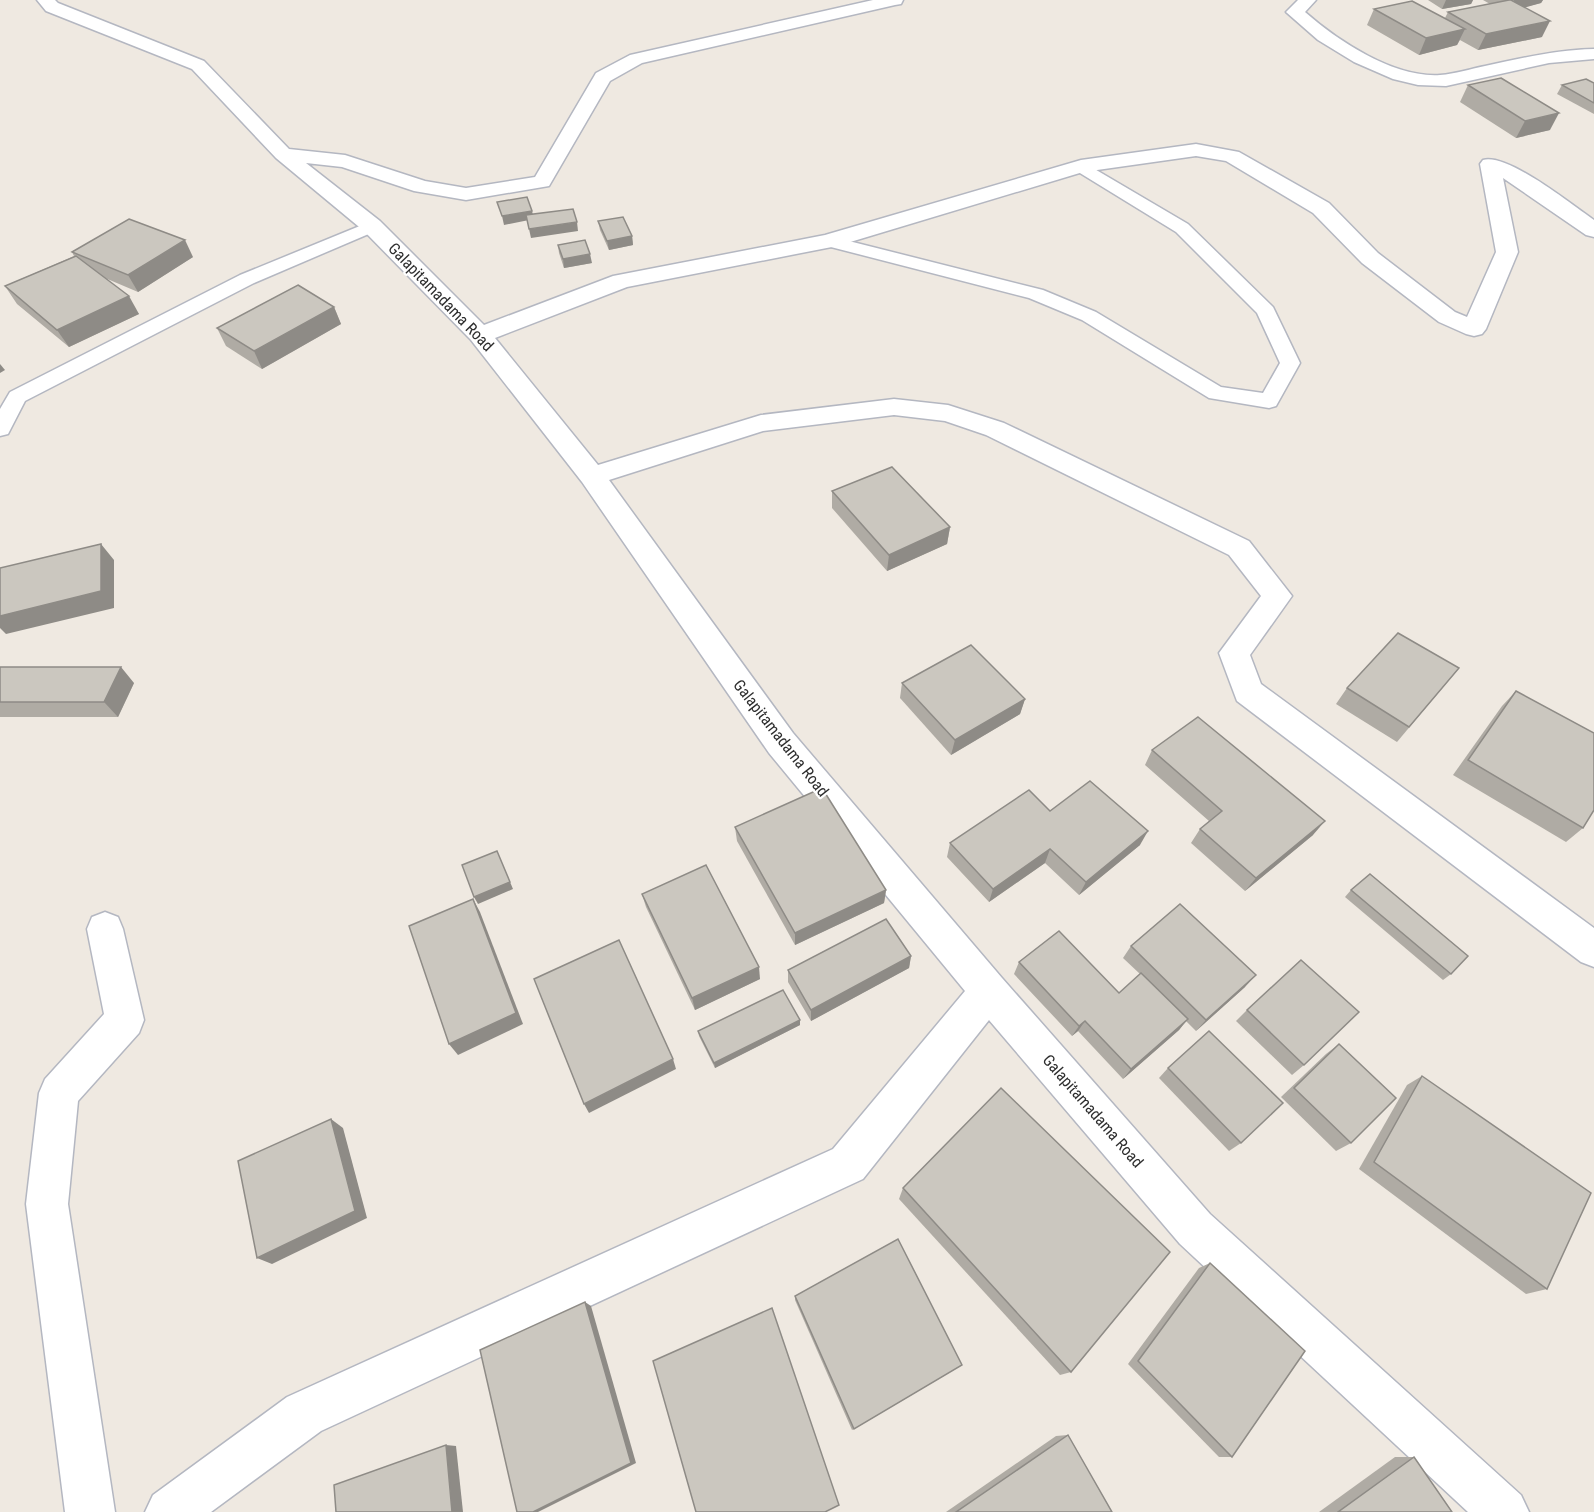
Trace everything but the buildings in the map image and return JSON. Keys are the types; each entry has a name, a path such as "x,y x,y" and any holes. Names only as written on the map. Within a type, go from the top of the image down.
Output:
{"street":[{"name":"Galapitamadama Road","path":"45,0 52,7 198,65 283,154 372,226 480,335 592,476 781,743 989,991 1195,1229 1504,1512"},
{"path":"283,154 345,161 421,187 466,194 542,182 603,77 636,58 895,0"},
{"path":"1277,0 1309,26 1359,57 1406,78 1437,81 1569,54 1594,54"},
{"path":"1294,12 1308,0"},
{"path":"480,335 621,281 829,241 1081,166 1196,150 1232,156 1321,208 1370,258 1447,317 1474,329 1507,252 1490,164 1521,179 1594,230"},
{"path":"592,476 761,423 894,407 948,413 995,429 1239,548 1277,596 1234,653 1248,692 1594,950"},
{"path":"90,1512 47,1204 59,1093 125,1020 105,929"},
{"path":"170,1512 304,1414 848,1164 989,991"}],"lane":[{"path":"829,241 1036,294 1089,316 1216,393 1269,401 1290,363 1266,311 1182,228 1081,166"},
{"path":"0,429 17,397 247,279 372,226"}]}
